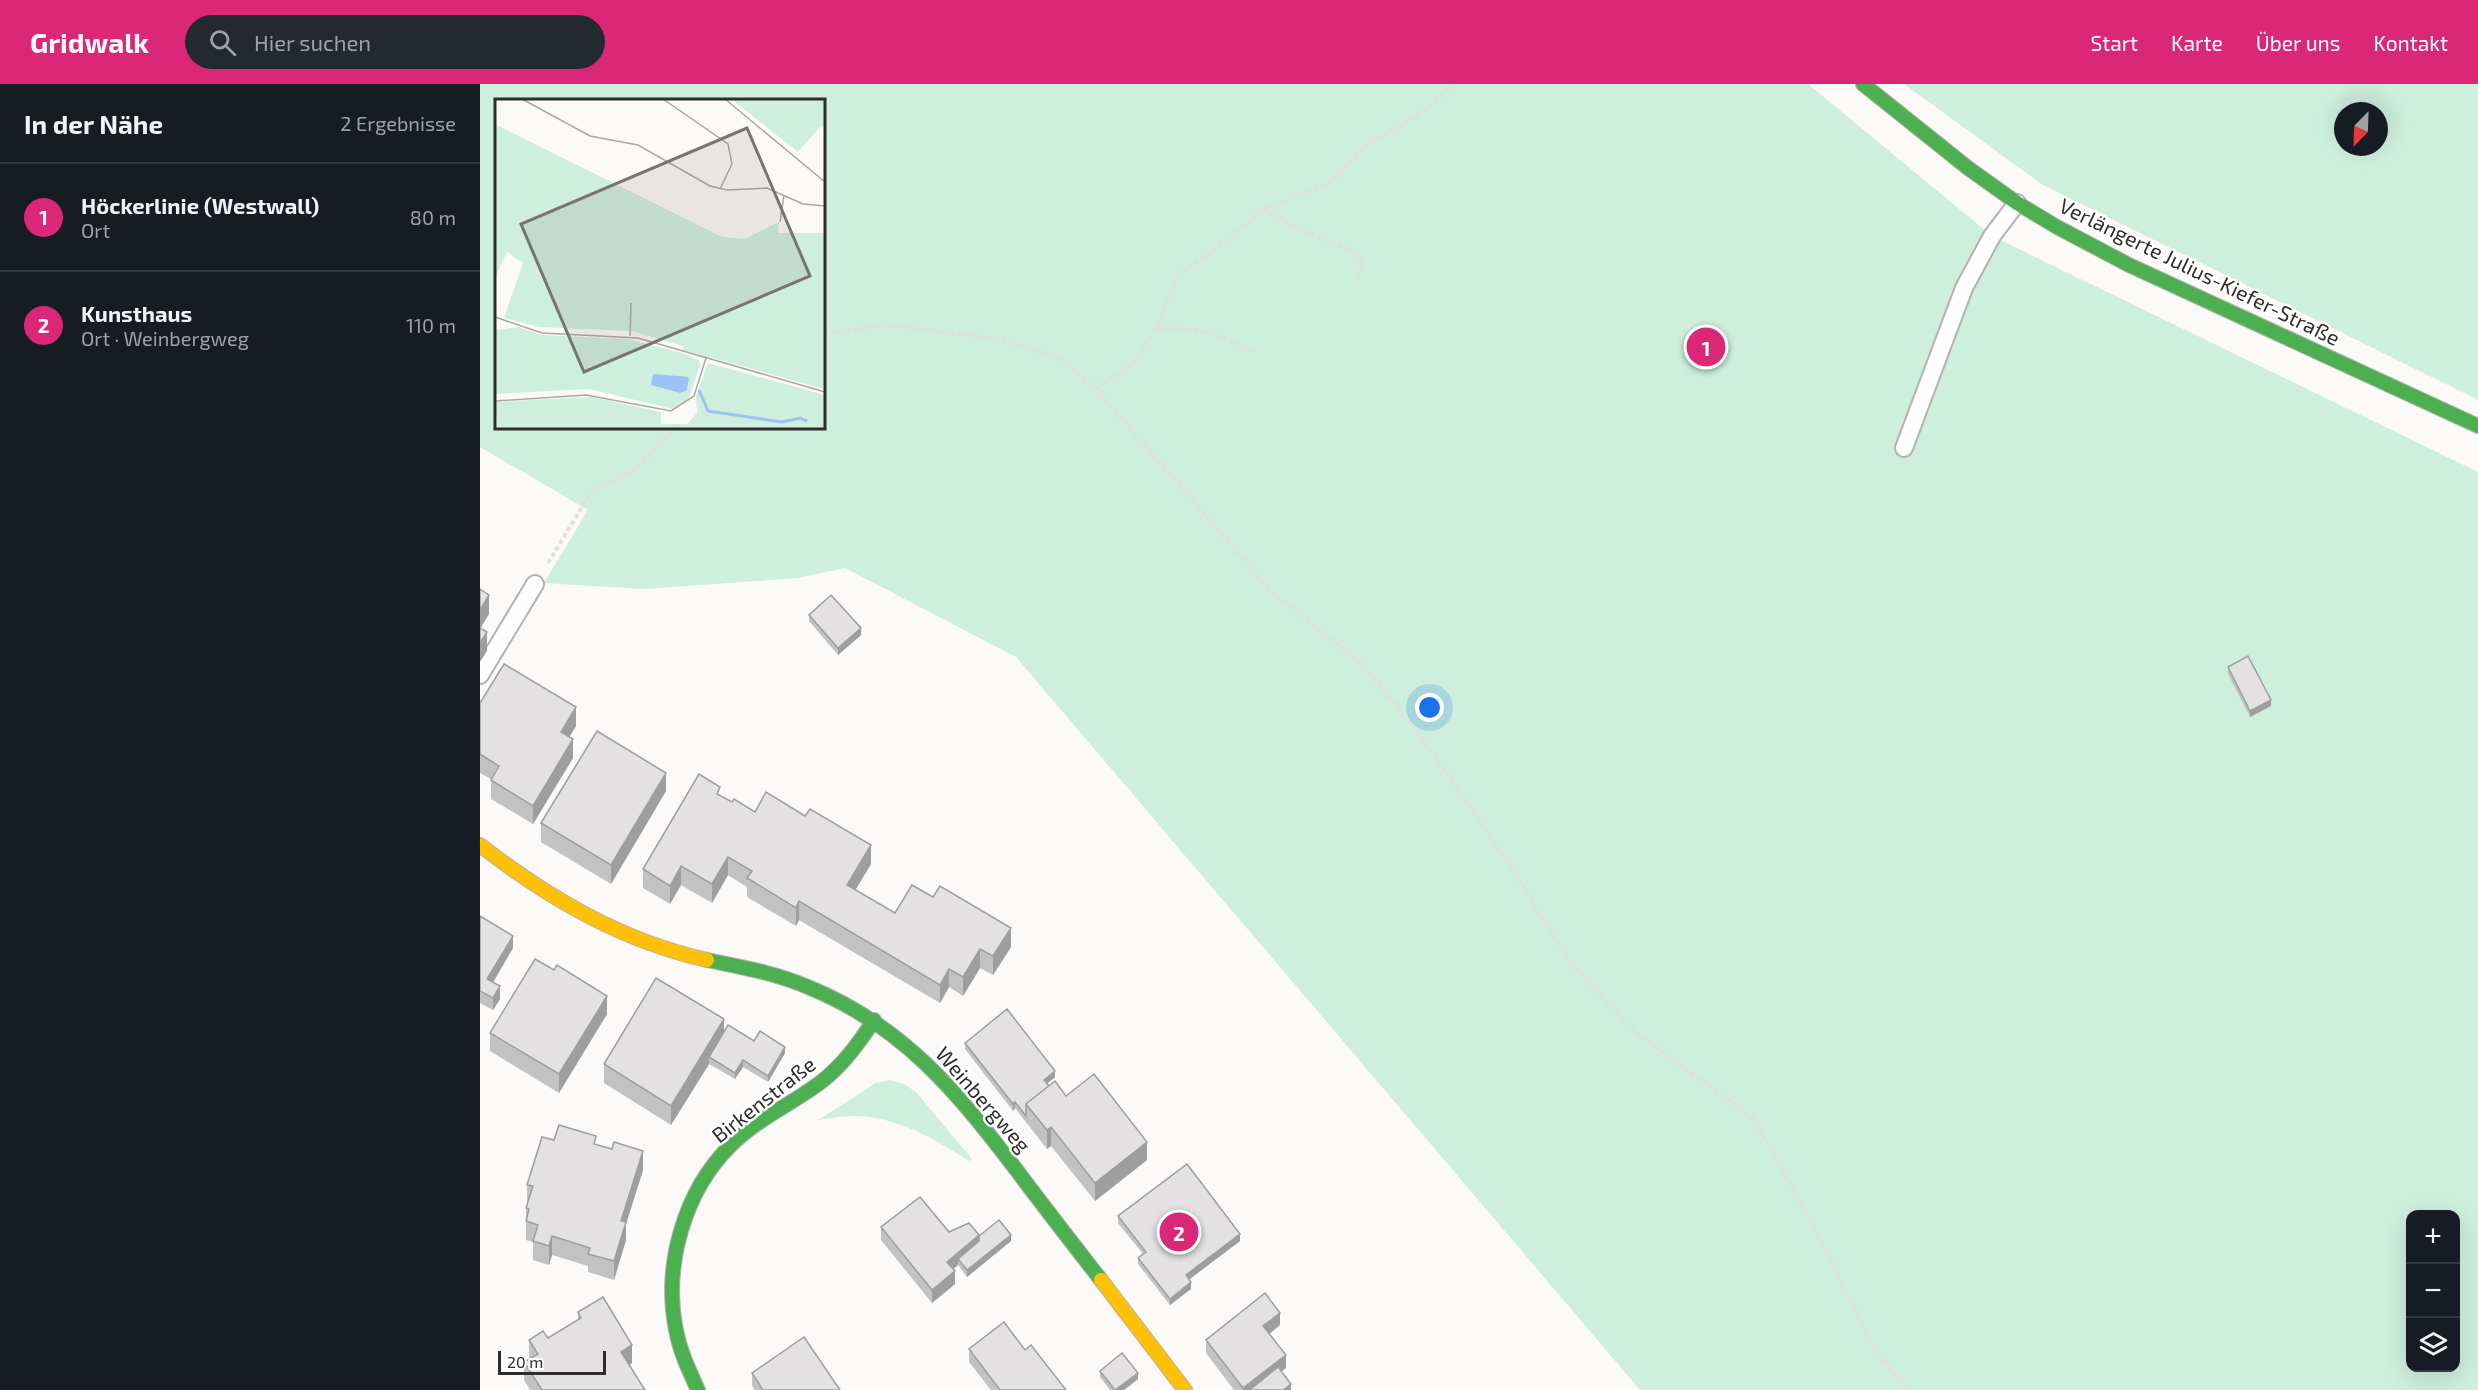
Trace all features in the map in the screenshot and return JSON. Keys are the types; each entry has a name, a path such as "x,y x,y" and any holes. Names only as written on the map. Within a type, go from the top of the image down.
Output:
{"street":[{"name":"Verlängerte Julius-Kiefer-Straße","path":"1863,84 1927,137 2016,203 2057,227 2129,265 2478,426"},
{"name":"Weinbergweg","path":"480,844 520,877 574,910 618,931 666,950 781,977 824,993 874,1020 942,1077 966,1104 1185,1390"},
{"name":"Birkenstraße","path":"698,1390 676,1334 673,1297 674,1254 685,1214 708,1174 731,1146 822,1081 843,1061 874,1020"}],"lane":[{"path":"1904,448 1964,288 1992,236 2016,203"},
{"path":"480,675 535,584"}],"path":[{"path":"1096,389 1135,362 1156,330 1178,275 1219,246 1264,209 1332,182 1366,146 1412,119 1456,84"},
{"path":"1264,209 1302,231 1356,252 1363,265 1358,280"},
{"path":"825,334 886,325 992,338 1060,358 1096,389 1272,592 1362,664 1422,737 1515,873 1570,962 1634,1031 1754,1119 1814,1227 1875,1350 1909,1390"},
{"path":"1156,330 1180,327 1217,334 1254,352"},
{"path":"546,566 591,492 637,469 666,437 677,429"}],"green space":[{"path":"480,84 1808,84 1992,236 2478,472 2478,1390 1640,1390 1016,657 845,568 798,578 643,589 544,583 588,510 480,447"},
{"path":"1904,84 2478,84 2478,400 2043,185"},
{"path":"890,1080 904,1084 916,1092 972,1159 969,1161 927,1136 882,1119 843,1116 818,1120 876,1083"}],"building":[{"path":"480,589 489,595 480,610"},
{"path":"831,595 861,628 838,648 809,615"},
{"path":"480,628 487,632 480,643"},
{"path":"2248,656 2271,700 2250,711 2228,667"},
{"path":"504,664 576,707 561,732 573,739 533,806 491,780 499,766 480,754 480,703"},
{"path":"597,731 666,773 611,865 541,823"},
{"path":"699,774 720,787 717,794 732,802 734,799 755,812 766,792 805,816 810,809 871,845 847,885 895,913 912,885 933,897 940,886 1011,928 993,956 980,949 963,977 949,969 940,985 799,901 796,908 747,878 752,871 728,857 712,884 681,866 670,886 643,869"},
{"path":"480,916 513,936 487,979 500,986 493,998 480,991"},
{"path":"535,959 554,970 557,965 607,996 559,1074 490,1033"},
{"path":"656,978 724,1019 671,1106 604,1064"},
{"path":"1007,1009 1055,1071 1044,1080 1049,1086 1026,1104 1026,1116 1015,1102 1013,1104 965,1043"},
{"path":"728,1025 754,1041 760,1031 785,1047 768,1076 743,1060 735,1073 709,1057"},
{"path":"1094,1074 1147,1142 1095,1183 1051,1127 1047,1130 1026,1104 1055,1081 1066,1096"},
{"path":"559,1125 596,1136 594,1144 612,1149 614,1142 643,1151 621,1221 626,1222 614,1261 588,1254 590,1248 552,1236 549,1246 533,1241 538,1225 526,1221 529,1209 526,1208 533,1186 527,1185 542,1137 554,1140"},
{"path":"1187,1164 1240,1234 1186,1275 1191,1282 1170,1299 1138,1258 1146,1252 1118,1216"},
{"path":"920,1197 949,1232 969,1223 979,1235 947,1262 955,1271 932,1290 881,1227"},
{"path":"999,1220 1011,1235 967,1270 958,1259 979,1241 979,1236"},
{"path":"1265,1293 1280,1313 1263,1326 1286,1355 1243,1388 1206,1340"},
{"path":"603,1297 632,1345 621,1352 645,1390 542,1390 524,1362 538,1354 529,1340 543,1331 548,1338 581,1318 578,1312"},
{"path":"1004,1322 1025,1350 1031,1345 1066,1390 1000,1390 969,1349"},
{"path":"804,1337 840,1390 763,1390 752,1373"},
{"path":"1122,1353 1138,1373 1115,1390 1100,1371"},
{"path":"1278,1367 1291,1384 1283,1390 1251,1389"}],"traffic: fast":[{"path":"1863,84 1968,168 2017,203 2057,227 2129,265 2478,426"},
{"path":"707,960 771,974 808,987 873,1021 901,1042 926,1064 973,1115 1101,1280"},
{"path":"698,1390 680,1346 673,1306 672,1281 675,1255 690,1207 701,1184 731,1145 763,1119 810,1090 829,1075 850,1053 874,1020"}],"traffic: slow":[{"path":"480,845 532,883 587,915 645,941 707,960"},
{"path":"1101,1280 1185,1390"}],"place":[{"name":"Höckerlinie (Westwall)","path":"1706,347"},
{"name":"Kunsthaus","path":"1179,1232"}]}
